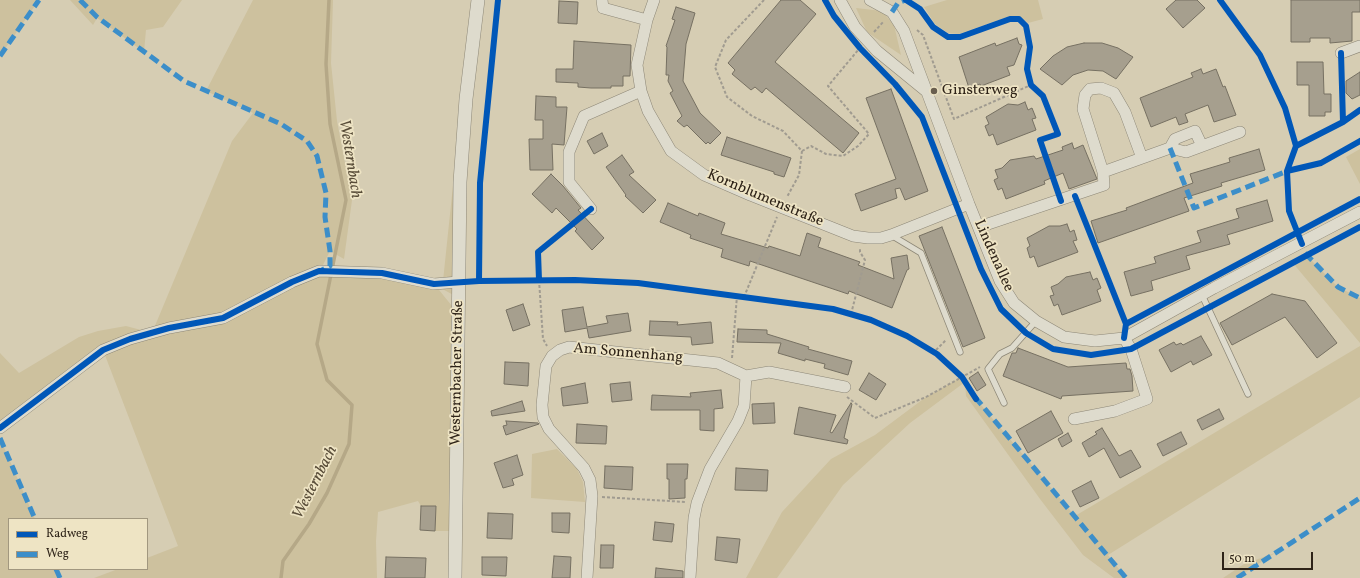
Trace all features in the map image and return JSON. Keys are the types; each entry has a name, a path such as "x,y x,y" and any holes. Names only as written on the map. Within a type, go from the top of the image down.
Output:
{"street":[{"name":"Westernbacher Straße","path":"455,578 460,182 466,100 478,0"},
{"path":"602,0 603,8 647,20"},
{"name":"Kornblumenstraße","path":"654,0 647,20 637,65 641,91 648,111 671,150 704,175 781,208 853,236 860,237 881,238 891,235 969,204"},
{"path":"840,0 855,26 877,51 928,93"},
{"name":"Lindenallee","path":"870,0 892,12 904,31 969,204 1000,281 1014,303 1036,322 1064,337 1095,341 1124,338 1202,294 1360,212"},
{"path":"1341,53 1360,46"},
{"path":"979,227 1104,185 1103,172 1083,109 1085,95 1090,89 1101,88 1114,93 1125,112 1142,158"},
{"path":"591,209 569,182 569,152 584,116 641,91"},
{"path":"1170,148 1175,139 1195,131 1202,146"},
{"path":"1103,172 1170,148 1186,152 1240,132"},
{"path":"0,428 103,350 130,339 169,328 223,318 292,282 319,271 344,270 382,273 434,284 459,282"},
{"path":"1074,419 1115,411 1148,399 1131,349 1124,338"},
{"name":"Am Sonnenhang","path":"587,578 592,496 590,480 584,468 549,429 543,417 542,405 546,366 552,356 560,350 569,348 718,363 746,376"},
{"path":"690,578 694,518 697,503 710,469 738,421 744,406 746,376 769,372 845,386"}],"lane":[{"path":"891,235 921,253 960,352"},
{"path":"1202,294 1248,394"},
{"path":"1004,403 988,369 1000,354 1012,348 1036,322"}],"path":[{"path":"764,0 726,40 715,67 727,97 752,116 784,131 802,151"},
{"path":"802,151 811,146 826,154 844,156 858,146 869,134 828,86 892,12"},
{"path":"911,26 923,35 954,119 1031,85"},
{"path":"744,297 781,208 798,176 802,151"},
{"path":"851,314 865,260 860,252 860,237"},
{"path":"539,273 543,339 552,356"},
{"path":"731,369 737,296"},
{"path":"936,350 952,333"},
{"path":"845,386 846,397 875,418 926,397 962,377"},
{"path":"592,496 697,503"}],"shaded area":[{"path":"0,0 39,0 0,56"},
{"path":"70,0 182,0 163,27 146,30 144,52 97,18 93,25"},
{"path":"253,0 333,0 331,63 337,121 352,200 344,259 330,251 320,271 443,281 463,90 459,298 435,285 452,306 451,531 435,531 436,506 421,506 418,501 378,512 376,541 377,578 94,578 115,570 148,570 148,558 178,546 103,350 0,428 0,353 19,373 79,337 98,331 126,326 152,333 232,141 253,113 206,91"},
{"path":"947,0 1038,0 1043,19 1028,23 1020,17 1010,16 959,34 948,33 935,24 924,7"},
{"path":"856,8 882,11 894,25 901,55 867,32"},
{"path":"1360,149 1360,184 1346,157"},
{"path":"1306,255 1338,287 1360,298 1360,343 1292,262"},
{"path":"1360,346 1360,397 1108,555 1126,578 1114,578 1083,555 1040,499 966,396 965,382 910,423 843,485 777,578 746,578 782,512 831,459 875,435 926,397 962,377 976,399 1075,516"},
{"path":"0,438 35,518 8,518 8,570 56,570 60,578 0,578"},
{"path":"557,449 577,469 583,482 585,502 531,498 532,454"},
{"path":"1275,553 1237,578 1223,578 1244,564"}],"building":[{"path":"781,0 800,0 816,14 775,62 859,133 843,153 766,88 762,93 755,87 751,90 732,74 735,70 728,63"},
{"path":"1176,0 1197,0 1205,8 1183,28 1166,9"},
{"path":"1291,0 1360,0 1360,12 1352,12 1352,41 1330,43 1330,38 1310,38 1310,42 1291,42"},
{"path":"559,1 578,2 577,24 558,23"},
{"path":"676,7 695,13 686,44 683,81 700,113 721,133 710,144 708,142 706,144 687,125 684,127 677,121 682,116 670,93 673,91 668,81 669,75 666,75 666,46 675,20 672,19"},
{"path":"1017,38 1019,44 1022,45 1014,65 1007,67 1010,75 981,86 980,84 969,88 959,57 995,43 996,46"},
{"path":"574,41 631,45 630,76 623,76 623,86 611,86 611,88 591,88 578,87 578,83 556,82 556,69 573,69"},
{"path":"1084,43 1102,43 1118,48 1133,57 1116,79 1103,71 1088,70 1073,75 1062,85 1040,69 1053,56 1067,47"},
{"path":"1297,62 1323,62 1324,94 1331,94 1331,112 1325,112 1325,116 1309,116 1309,85 1297,85"},
{"path":"1201,69 1203,74 1216,69 1223,87 1225,86 1236,115 1214,122 1208,105 1185,114 1188,122 1179,125 1176,117 1151,127 1140,98 1193,77 1191,73"},
{"path":"1360,72 1360,95 1352,99 1346,93 1346,81"},
{"path":"891,89 928,191 905,200 900,188 895,189 897,198 861,211 855,194 896,179 866,98"},
{"path":"536,96 556,97 556,107 567,107 564,145 552,144 553,170 530,170 529,139 543,139 543,120 535,120"},
{"path":"1025,102 1028,110 1032,108 1036,118 1032,119 1036,130 997,145 993,134 989,136 985,126 989,124 986,117 1008,104 1018,105"},
{"path":"602,133 608,146 594,154 587,141"},
{"path":"727,137 791,158 784,177 774,174 774,172 721,155"},
{"path":"1072,143 1074,149 1083,145 1097,179 1069,189 1063,173 1044,181 1045,184 1006,199 1002,188 998,190 994,180 998,178 995,170 1002,168 1010,160 1034,156 1036,159 1063,150 1062,147"},
{"path":"1259,149 1265,170 1221,183 1222,186 1184,198 1189,211 1098,243 1091,221 1127,210 1126,208 1193,183 1190,174 1230,162 1229,158"},
{"path":"622,155 634,172 629,175 656,200 643,213 625,196 626,195 606,167"},
{"path":"551,174 581,208 578,210 604,238 592,250 575,231 577,229 556,208 552,213 532,194"},
{"path":"1267,200 1273,221 1227,235 1230,244 1186,256 1190,269 1151,281 1153,290 1131,296 1124,272 1156,263 1154,257 1201,242 1197,231 1239,218 1236,209"},
{"path":"668,203 698,216 699,213 725,223 721,234 768,248 769,246 800,256 807,233 821,238 818,247 860,262 858,265 894,279 891,258 907,255 909,269 907,270 892,308 849,291 848,294 750,261 749,266 721,257 723,249 690,238 691,235 660,222"},
{"path":"1067,224 1070,232 1074,230 1077,240 1073,241 1078,252 1038,267 1034,256 1030,258 1027,248 1030,246 1027,238 1049,226 1060,226"},
{"path":"942,227 985,338 963,347 919,236"},
{"path":"1090,272 1093,280 1097,278 1101,288 1097,290 1101,301 1062,315 1058,304 1054,306 1050,296 1054,295 1051,287 1058,284 1066,277"},
{"path":"1272,294 1305,301 1337,343 1317,358 1285,317 1232,345 1220,323"},
{"path":"523,304 530,325 513,331 506,310"},
{"path":"583,307 587,327 608,323 606,316 628,313 631,331 589,338 587,328 565,332 562,310"},
{"path":"650,321 678,322 677,325 711,322 713,343 692,345 691,337 649,335"},
{"path":"738,329 767,330 767,334 809,347 808,349 852,361 848,375 824,368 825,364 805,359 805,361 778,353 781,343 737,342"},
{"path":"1201,336 1212,355 1193,365 1191,361 1171,372 1159,350 1174,342 1176,345 1181,343 1183,345"},
{"path":"1018,348 1068,367 1126,363 1127,369 1130,369 1132,376 1133,391 1062,396 1061,399 1003,376 1012,353 1016,353"},
{"path":"505,362 529,363 528,386 504,384"},
{"path":"978,372 986,385 977,391 969,378"},
{"path":"869,373 886,384 876,400 859,390"},
{"path":"630,382 632,400 612,402 610,384"},
{"path":"585,383 588,403 563,406 561,388"},
{"path":"721,390 723,408 714,409 714,431 700,430 700,410 651,410 652,395 691,397 690,393"},
{"path":"522,401 525,411 492,416 491,411"},
{"path":"774,403 775,423 753,424 752,404"},
{"path":"851,403 844,438 848,440 847,444 794,434 799,407 836,415 830,432 832,433"},
{"path":"1219,409 1224,419 1202,430 1197,420"},
{"path":"1051,411 1063,433 1028,453 1016,431"},
{"path":"506,421 539,424 506,435 503,426 507,425"},
{"path":"577,424 607,426 606,444 576,443"},
{"path":"1102,428 1119,456 1131,450 1141,467 1120,478 1104,448 1089,457 1082,443 1097,434 1095,432"},
{"path":"1181,432 1187,444 1163,456 1157,444"},
{"path":"1068,433 1072,441 1062,447 1058,439"},
{"path":"517,455 523,475 512,479 514,485 503,488 494,463"},
{"path":"667,464 688,464 687,479 685,479 685,498 669,499"},
{"path":"605,466 633,467 632,490 604,488"},
{"path":"736,468 768,470 767,491 735,490"},
{"path":"1091,481 1099,498 1080,507 1072,491"},
{"path":"421,506 436,506 435,531 420,530"},
{"path":"488,513 513,514 512,539 487,538"},
{"path":"552,513 570,513 569,533 552,532"},
{"path":"655,522 674,524 672,542 653,540"},
{"path":"717,537 740,539 737,563 715,560"},
{"path":"601,545 614,545 613,568 600,568"},
{"path":"554,556 571,557 570,578 552,578"},
{"path":"386,557 426,558 425,578 385,578"},
{"path":"482,557 507,557 506,576 482,575"},
{"path":"656,568 683,571 683,578 655,578"}],"waterway":[{"name":"Westernbach","path":"281,578 283,561 309,524 327,493 349,444 352,405 327,380 317,344 346,200 330,124 326,64 329,0"}],"marked path":[{"path":"0,56 39,0"},
{"path":"80,0 97,17 184,81 281,124 307,141 317,156 326,193 325,217 330,251 330,266 322,270"},
{"path":"892,12 898,3 905,0"},
{"path":"1170,148 1194,208 1290,170"},
{"path":"1305,253 1338,287 1360,298"},
{"path":"975,397 1126,578"},
{"path":"0,438 35,518"},
{"path":"1237,578 1360,498"},
{"path":"56,570 60,578"}],"cycle path":[{"path":"479,281 480,183 498,0"},
{"path":"825,0 834,16 860,48 895,84 922,117 981,269 1001,309 1026,333 1053,349 1091,355 1131,349 1360,227"},
{"path":"906,0 920,9 933,27 948,37 960,37 1010,19 1019,19 1026,26 1030,47 1027,69 1031,85 1043,96 1058,134 1040,140 1061,201"},
{"path":"1220,0 1260,55 1285,108 1296,146 1287,171 1289,211 1302,244"},
{"path":"1341,53 1343,122"},
{"path":"1296,146 1343,122 1360,110"},
{"path":"1287,171 1321,163 1360,141"},
{"path":"1075,196 1126,324 1124,338"},
{"path":"1126,324 1360,199"},
{"path":"539,280 538,252 591,209"},
{"path":"0,428 103,350 130,339 169,328 223,318 292,282 319,271 382,273 434,284 479,281 575,280 638,283 833,309 871,320 907,336 937,354 962,377 976,399"}],"place":[{"name":"Ginsterweg","path":"934,91"}]}
